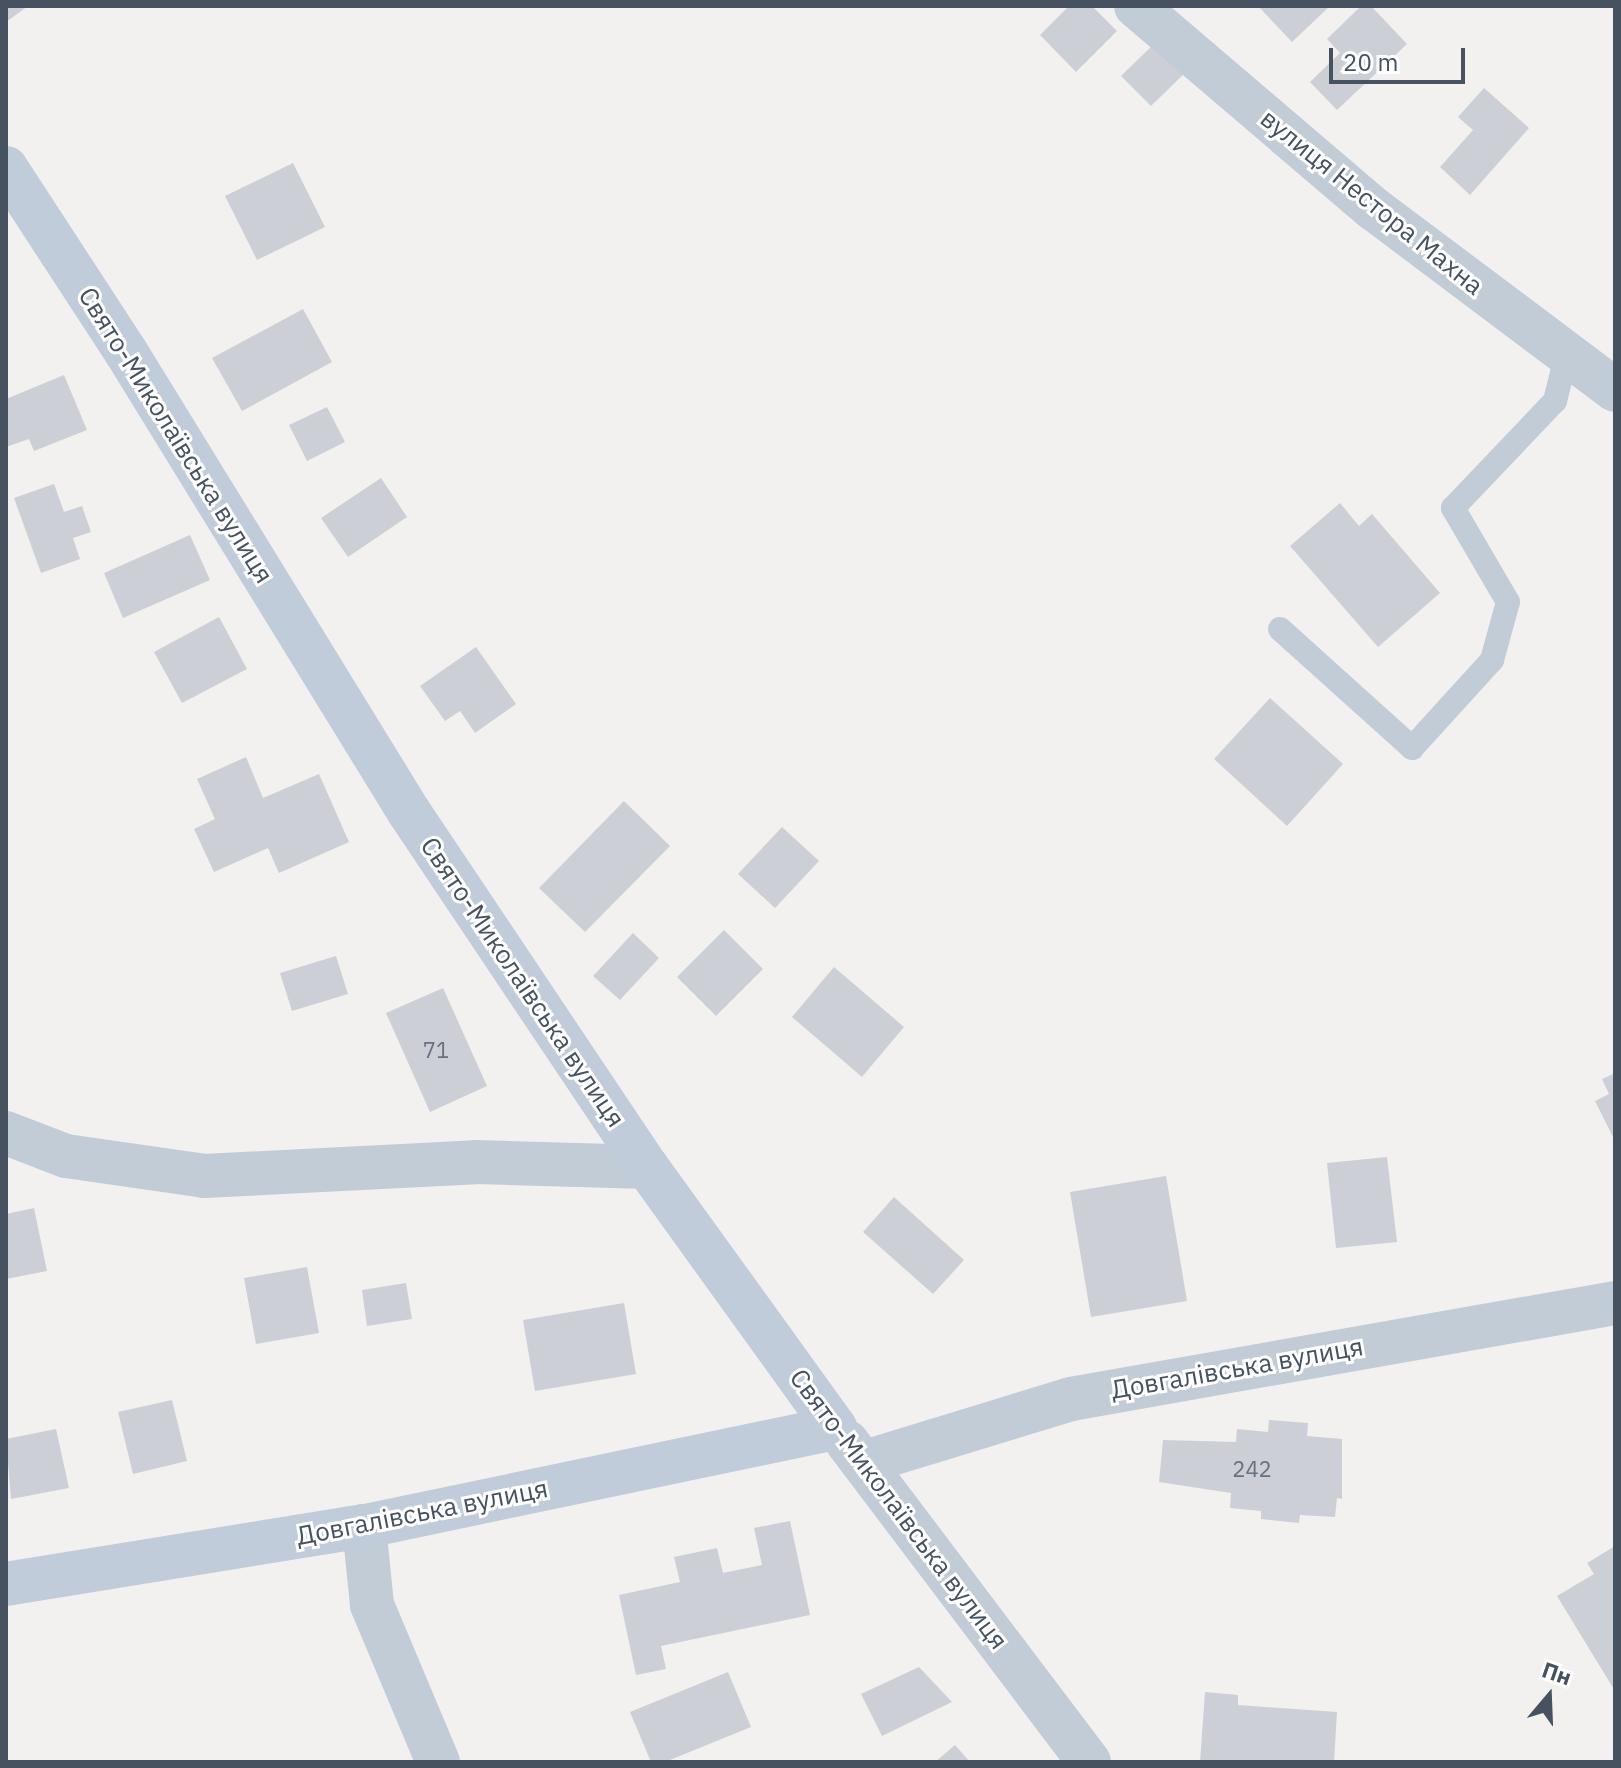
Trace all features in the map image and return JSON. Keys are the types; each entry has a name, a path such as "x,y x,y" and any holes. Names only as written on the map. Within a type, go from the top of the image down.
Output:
{"street":[{"name":"вулиця Нестора Махна","path":"1136,6 1374,209 1566,357 1615,390"},
{"name":"Свято-Миколаївська вулиця","path":"6,168 126,352 409,812 647,1167 835,1428 865,1462 1089,1762"},
{"path":"6,1133 66,1156 204,1176 476,1162 647,1167"},
{"name":"Довгалівська вулиця","path":"865,1462 1071,1399 1615,1303"},
{"name":"Довгалівська вулиця","path":"6,1584 364,1526 835,1428"},
{"path":"364,1526 372,1605 438,1762"}],"lane":[{"path":"1280,629 1412,748 1492,660 1508,602 1453,508 1555,401 1566,357"}],"building":[{"path":"6,6 28,6 6,22"},
{"path":"1069,6 1092,6 1117,31 1076,72 1040,35"},
{"path":"1258,6 1330,6 1292,42"},
{"path":"1361,6 1371,6 1407,44 1337,110 1310,82 1340,53 1327,39"},
{"path":"1157,41 1187,71 1151,106 1121,76"},
{"path":"1484,88 1529,128 1470,195 1440,167 1473,130 1458,117"},
{"path":"293,163 325,227 257,260 225,196"},
{"path":"303,309 332,362 242,411 212,358"},
{"path":"64,375 87,430 34,451 29,439 6,447 6,399"},
{"path":"327,407 345,442 307,461 289,425"},
{"path":"381,478 407,517 348,557 321,518"},
{"path":"54,484 64,512 82,506 91,532 73,538 80,559 41,573 14,498"},
{"path":"1340,503 1359,526 1372,514 1440,593 1378,647 1290,546"},
{"path":"190,535 210,580 123,618 104,573"},
{"path":"219,617 247,669 182,703 154,652"},
{"path":"476,647 516,704 475,733 460,711 445,721 420,686"},
{"path":"1270,698 1343,764 1287,826 1214,759"},
{"path":"246,757 263,798 319,774 349,842 279,873 268,848 214,872 194,829 215,819 197,779"},
{"path":"624,801 670,846 585,932 539,888"},
{"path":"782,827 819,861 775,908 738,874"},
{"path":"724,930 763,969 716,1016 677,977"},
{"path":"633,933 659,958 620,1000 593,976"},
{"path":"336,956 348,994 292,1011 280,973"},
{"path":"834,967 904,1027 862,1077 792,1017"},
{"path":"443,988 487,1086 430,1112 386,1013"},
{"path":"1615,1073 1615,1141 1595,1101 1609,1094 1602,1079"},
{"path":"1387,1157 1397,1242 1336,1248 1327,1163"},
{"path":"1166,1176 1187,1301 1091,1317 1070,1192"},
{"path":"894,1197 964,1260 933,1294 863,1232"},
{"path":"34,1208 47,1271 6,1279 6,1214"},
{"path":"307,1267 319,1333 256,1344 244,1278"},
{"path":"406,1283 412,1319 367,1326 362,1290"},
{"path":"624,1303 636,1374 535,1391 523,1320"},
{"path":"172,1400 187,1461 133,1474 118,1412"},
{"path":"1269,1420 1308,1423 1307,1436 1342,1439 1342,1499 1337,1498 1335,1517 1300,1515 1299,1523 1261,1519 1261,1511 1230,1508 1231,1493 1159,1482 1163,1440 1236,1442 1237,1429 1268,1432"},
{"path":"56,1429 69,1488 11,1499 6,1439"},
{"path":"790,1521 810,1615 661,1646 666,1669 636,1675 619,1595 680,1582 674,1557 717,1548 723,1573 762,1565 754,1528"},
{"path":"1615,1546 1615,1691 1557,1596 1594,1574 1587,1563"},
{"path":"919,1667 952,1702 882,1736 861,1694"},
{"path":"728,1672 751,1727 665,1762 651,1762 630,1712"},
{"path":"1205,1692 1238,1695 1238,1705 1337,1712 1334,1762 1200,1762"},
{"path":"955,1745 970,1762 935,1762"}]}
